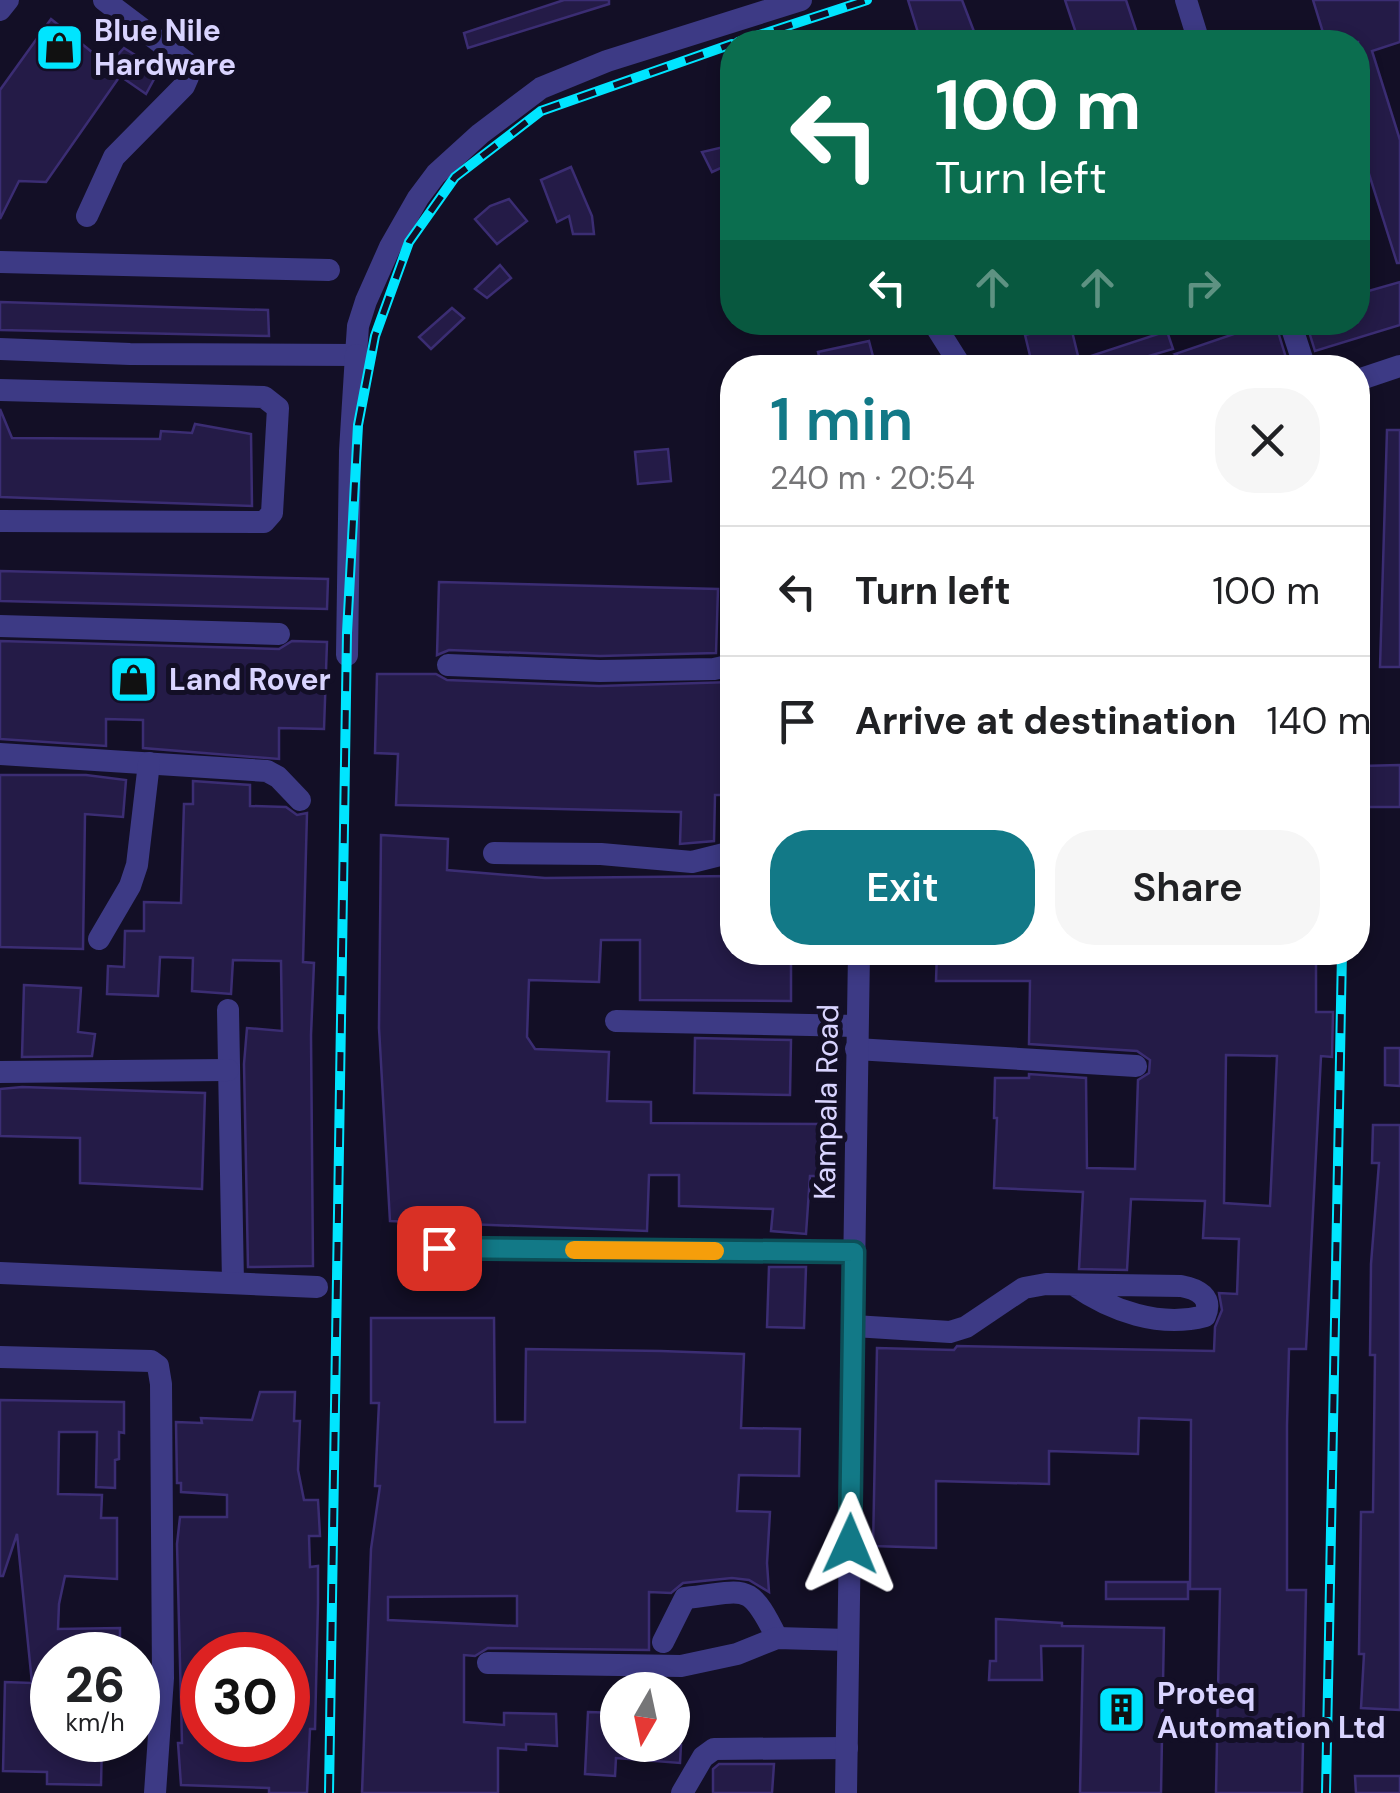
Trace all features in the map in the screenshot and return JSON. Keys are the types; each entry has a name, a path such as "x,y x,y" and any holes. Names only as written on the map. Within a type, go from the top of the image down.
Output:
{"street":[{"path":"0,10 8,0"},
{"path":"87,216 114,157 184,86 188,77 186,62 104,0"},
{"path":"347,654 350,451 358,326 408,214 436,174 480,134 541,88 607,62 801,0"},
{"path":"1186,0 1196,30"},
{"path":"0,262 329,270"},
{"path":"0,349 356,356"},
{"path":"1370,376 1400,366"},
{"path":"0,390 264,396 278,408 272,514 264,522 0,522"},
{"path":"0,626 279,634"},
{"path":"448,665 600,671 720,668"},
{"path":"0,754 267,772 278,777 300,800"},
{"path":"99,938 138,865 149,763"},
{"path":"494,852 601,854 692,862 720,855"},
{"name":"Kampala Road","path":"846,1793 859,965"},
{"path":"228,1010 233,1282"},
{"path":"616,1020 857,1038 1136,1066"},
{"path":"0,1072 228,1070"},
{"path":"439,1248 854,1252"},
{"path":"0,1274 316,1287"},
{"path":"854,1326 950,1332 966,1327 1024,1288 1046,1284 1194,1288 1205,1296 1208,1308 1205,1316 1191,1320 1154,1318 1110,1308 1074,1285"},
{"path":"0,1357 151,1361 158,1366 162,1384 164,1678 155,1793"},
{"path":"663,1642 686,1598 742,1592 760,1602 777,1638"},
{"path":"488,1663 681,1666 738,1654 777,1638 848,1640"},
{"path":"682,1793 703,1757 714,1749 847,1748"}],"building":[{"path":"564,0 609,0 609,4 468,48 464,33"},
{"path":"908,0 962,0 973,30 917,30"},
{"path":"1065,0 1126,0 1136,30 1075,30"},
{"path":"1313,0 1400,0 1400,42 1372,51 1400,140 1400,263 1370,177 1370,30 1322,30"},
{"path":"51,19 108,65 124,48 159,70 146,94 120,76 46,182 19,181 0,219 0,90"},
{"path":"720,148 720,168 712,172 702,152"},
{"path":"571,167 592,216 594,234 573,234 569,216 557,222 541,180"},
{"path":"509,199 527,221 497,244 475,219 490,206"},
{"path":"500,265 511,278 487,298 475,289"},
{"path":"1400,282 1400,325 1370,334 1370,291"},
{"path":"0,302 268,310 269,336 0,330"},
{"path":"452,308 464,318 431,349 419,337"},
{"path":"1025,335 1073,335 1078,355 1030,355"},
{"path":"1155,335 1168,335 1173,349 1152,355 1094,355"},
{"path":"1231,335 1279,335 1285,355 1176,355"},
{"path":"1310,335 1367,335 1315,351"},
{"path":"869,341 873,355 819,355 818,352"},
{"path":"0,409 12,438 160,439 161,431 192,433 195,424 251,434 252,506 0,497"},
{"path":"1387,430 1400,430 1400,667 1380,667"},
{"path":"668,449 671,481 638,484 635,452"},
{"path":"0,571 328,579 327,609 0,601"},
{"path":"439,582 718,589 716,653 600,656 449,650 437,655"},
{"path":"0,641 279,649 292,641 327,642 324,729 279,728 279,759 143,748 143,720 106,719 106,746 0,739"},
{"path":"377,674 436,674 447,680 599,686 720,682 720,795 715,795 714,841 680,844 681,812 396,805 398,754 375,753"},
{"path":"1400,765 1400,807 1370,807 1370,766"},
{"path":"0,775 86,775 126,780 123,817 85,814 83,949 0,947"},
{"path":"193,781 250,785 250,806 286,807 297,815 307,813 303,962 314,963 313,1266 248,1267 244,1064 247,1028 282,1031 281,961 233,960 231,994 192,991 193,958 160,957 158,996 107,994 108,966 124,967 125,931 144,931 144,902 181,903 184,804 193,804"},
{"path":"381,835 448,839 447,870 545,878 720,876 720,965 791,965 791,1001 640,1000 640,940 601,940 599,982 529,980 527,1037 535,1049 609,1052 607,1101 651,1102 651,1123 826,1124 826,1176 810,1176 806,1234 771,1231 773,1209 679,1206 679,1175 649,1175 647,1231 390,1221 379,1028"},
{"path":"937,965 1316,965 1316,1012 1333,1012 1332,1057 1321,1056 1306,1349 1289,1349 1287,1590 1306,1590 1302,1793 1216,1793 1220,1589 1190,1589 1191,1420 1139,1418 1138,1454 1049,1451 1049,1484 936,1481 936,1548 873,1546 877,1348 1214,1351 1215,1327 1222,1310 1219,1293 1237,1294 1239,1239 1203,1238 1205,1201 1131,1199 1127,1270 1079,1269 1083,1192 994,1188 995,1078 1029,1078 1029,1074 1086,1078 1087,1168 1135,1169 1138,1080 1149,1073 1150,1060 1137,1051 1029,1044 1030,981 936,981","holes":["1226,1055 1277,1056 1270,1206 1224,1203"]},
{"path":"24,985 81,988 78,1032 95,1034 92,1056 22,1057"},
{"path":"695,1038 791,1040 790,1095 694,1093"},
{"path":"1385,1048 1400,1048 1400,1086 1385,1085"},
{"path":"0,1089 205,1093 202,1189 80,1183 80,1138 0,1136"},
{"path":"1373,1125 1400,1125 1400,1710 1361,1708 1361,1512 1373,1512 1375,1355 1370,1355 1371,1264 1379,1163 1372,1163"},
{"path":"769,1267 806,1267 804,1328 767,1327"},
{"path":"371,1318 494,1318 495,1422 525,1422 526,1349 744,1354 741,1428 800,1429 799,1476 739,1475 737,1511 770,1512 769,1592 749,1580 732,1578 683,1583 671,1593 649,1592 649,1650 488,1648 475,1656 464,1655 464,1722 504,1725 504,1713 556,1714 557,1746 526,1744 526,1750 498,1748 498,1793 362,1793 371,1549 380,1486 375,1486 379,1403 371,1403","holes":["517,1596 517,1626 388,1620 388,1597"]},
{"path":"260,1392 295,1392 294,1421 300,1421 298,1470 304,1500 318,1500 320,1536 309,1536 310,1567 318,1566 315,1729 310,1729 310,1632 180,1632 180,1663 177,1544 180,1517 227,1517 227,1495 181,1492 181,1483 177,1483 176,1422 202,1423 201,1418 252,1420"},
{"path":"0,1400 124,1402 124,1433 119,1432 115,1488 96,1487 97,1432 59,1432 58,1494 102,1495 101,1518 117,1518 117,1579 65,1576 58,1629 120,1628 120,1632 30,1632 30,1663 17,1534 0,1576"},
{"path":"1106,1582 1188,1582 1188,1599 1106,1599"},
{"name":"Proteq Automation Ltd","path":"996,1619 1062,1626 1164,1628 1161,1793 1080,1793 1083,1646 1041,1646 1042,1680 989,1680 990,1661 996,1661"},
{"path":"5,1682 30,1683 30,1762 102,1762 101,1785 47,1784 47,1772 3,1771"},
{"path":"588,1712 600,1712 600,1762 616,1762 615,1776 585,1774"},
{"path":"178,1743 180,1762 308,1762 307,1793 181,1785"},
{"path":"719,1764 774,1764 772,1793 713,1793 713,1769"},
{"path":"1355,1776 1400,1776 1400,1793 1356,1793"}],"railway":[{"path":"775,30 867,0"},
{"path":"329,1793 347,633 358,425 375,336 409,242 455,177 541,111 720,48"},
{"path":"1326,1793 1342,965"}],"slow traffic":[{"path":"574,1250 715,1251"}],"place":[{"name":"Blue Nile Hardware","path":"59,47"},
{"name":"Land Rover","path":"134,679"},
{"name":"Proteq Automation Ltd","path":"1122,1710"}],"route":[{"path":"439,1248 854,1252 850,1544"}]}
